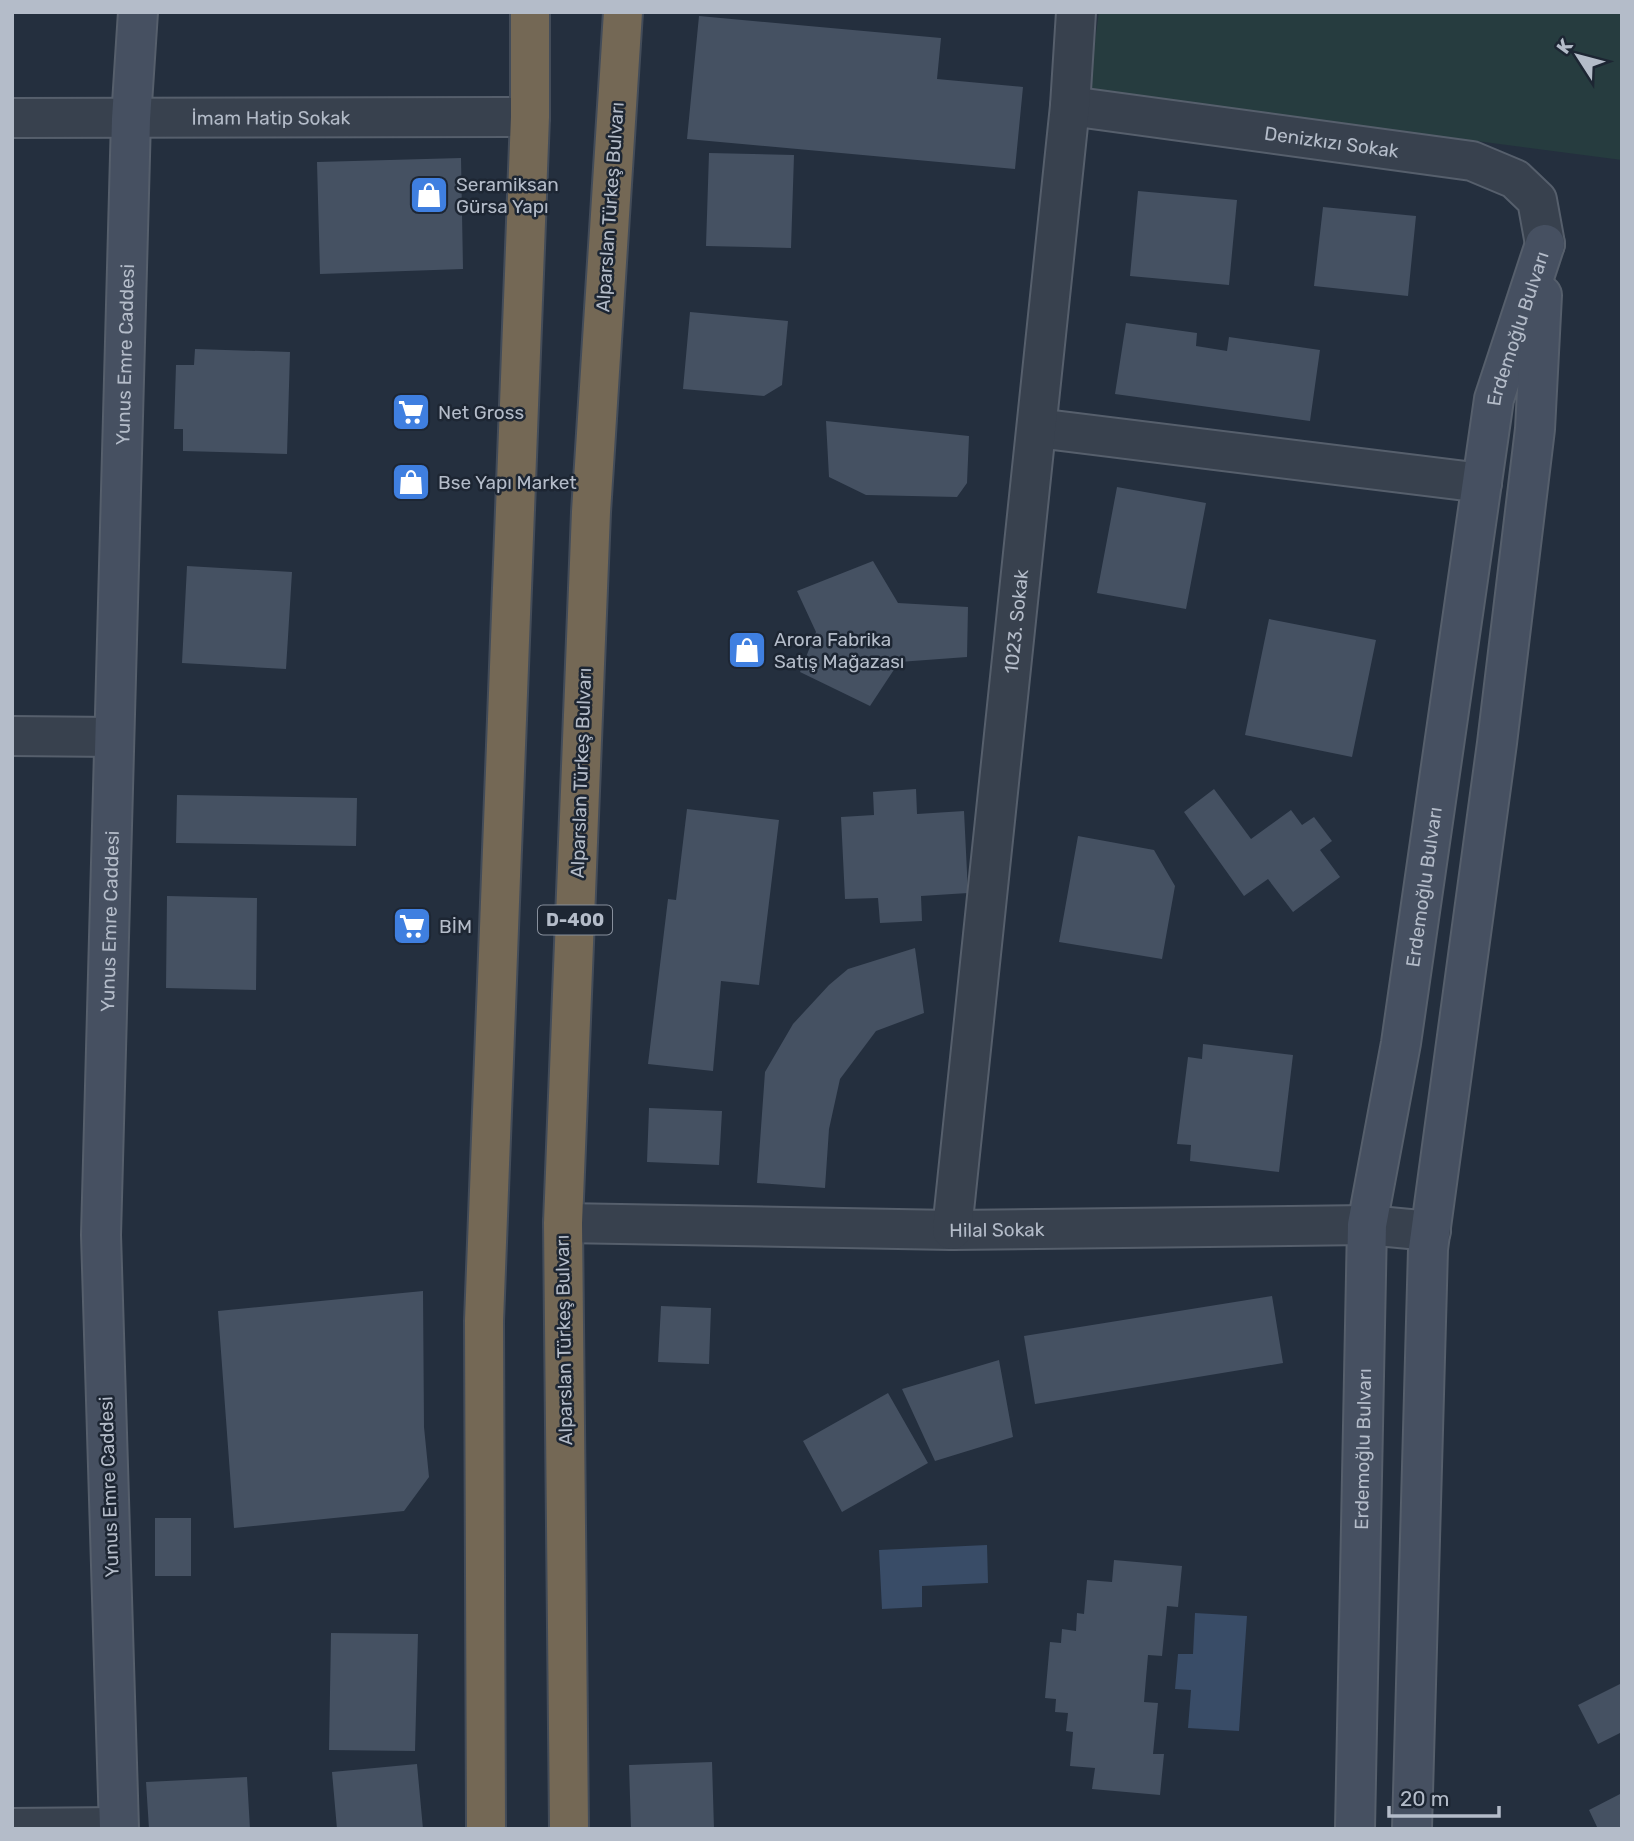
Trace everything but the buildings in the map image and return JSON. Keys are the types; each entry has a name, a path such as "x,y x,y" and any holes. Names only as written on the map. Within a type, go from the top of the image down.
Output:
{"highway":[{"path":"486,1829 484,1321 530,117 530,12"},
{"name":"Alparslan Türkeş Bulvarı","path":"569,1829 563,1223 591,512 623,12"}],"street":[{"name":"Yunus Emre Caddesi","path":"119,1828 101,1235 131,119 138,12"},
{"name":"1023. Sokak","path":"952,1230 1070,106 1076,12"},
{"name":"Denizkızı Sokak","path":"1070,106 1472,161 1515,179 1537,200 1545,244"},
{"name":"İmam Hatip Sokak","path":"12,118 530,117"},
{"name":"Erdemoğlu Bulvarı","path":"1355,1829 1367,1225 1401,1043 1494,399 1545,244"},
{"name":"Erdemoğlu Bulvarı","path":"1412,1829 1431,1231 1497,743 1534,442 1545,244"},
{"path":"1037,428 1482,483"},
{"path":"12,736 114,737"},
{"name":"Hilal Sokak","path":"563,1223 952,1230 1367,1225 1431,1231"},
{"path":"12,1828 119,1828"}],"green space":[{"path":"1099,12 1622,12 1622,160 1088,90"}],"water":[{"path":"987,1545 988,1583 922,1586 922,1607 882,1609 879,1550"},
{"path":"1195,1613 1247,1616 1239,1731 1188,1728 1191,1690 1175,1689 1178,1654 1193,1654"}],"place":[{"name":"Seramiksan Gürsa Yapı","path":"429,195"},
{"name":"Net Gross","path":"411,412"},
{"name":"Bse Yapı Market","path":"411,482"},
{"name":"Arora Fabrika Satış Mağazası","path":"747,650"},
{"name":"BİM","path":"412,926"}]}
